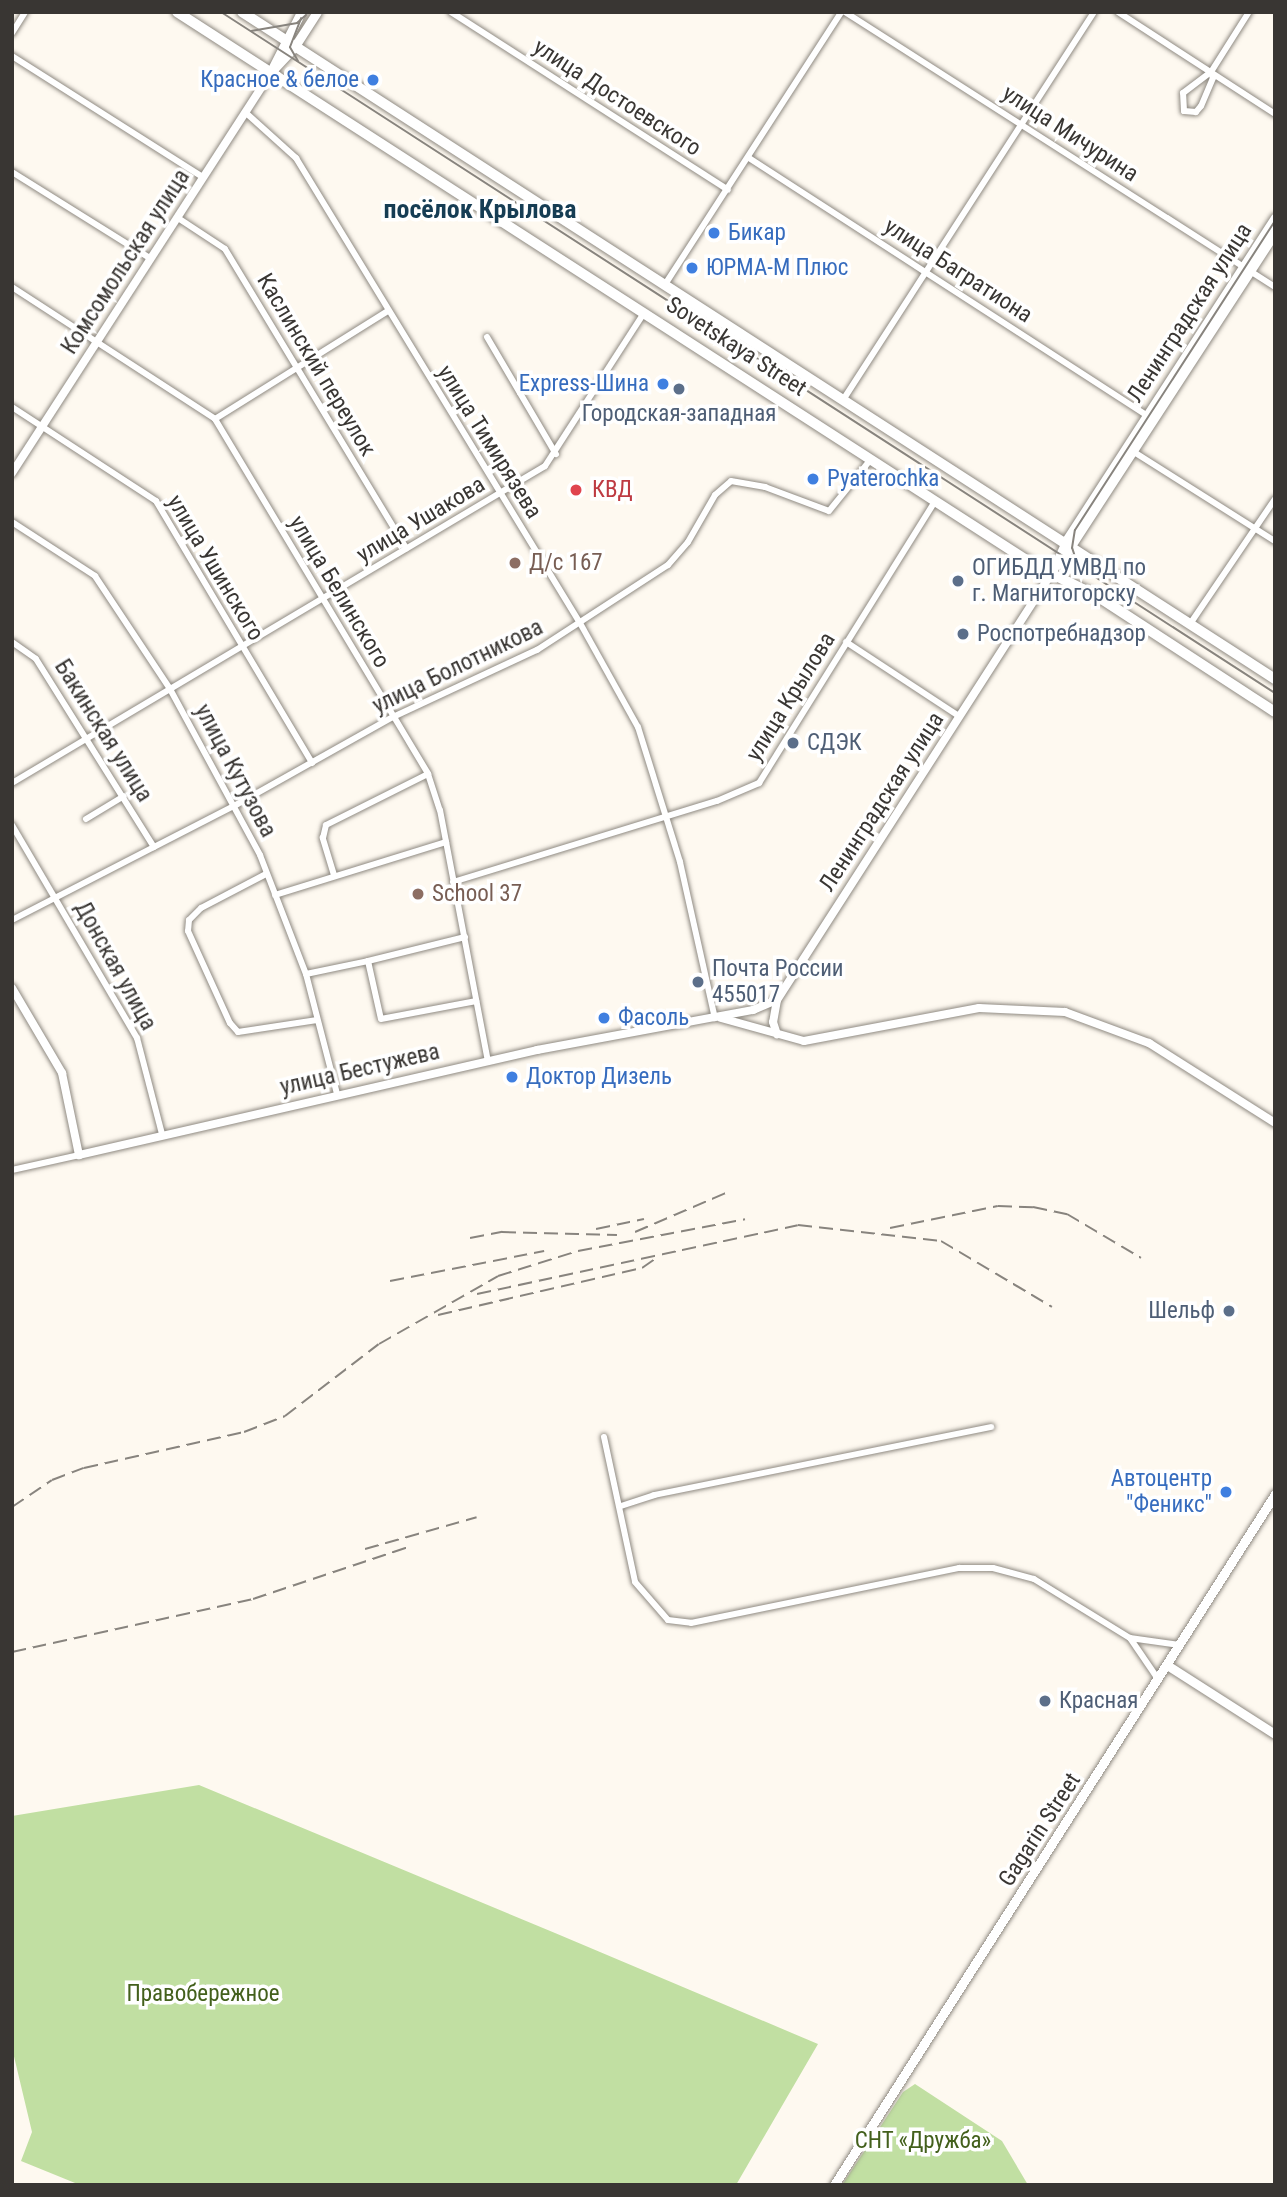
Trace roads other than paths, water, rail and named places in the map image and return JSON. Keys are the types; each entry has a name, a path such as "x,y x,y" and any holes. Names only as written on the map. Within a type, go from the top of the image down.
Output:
{"main road":[{"name":"Sovetskaya Street","path":"177,12 935,501 1051,573 1097,596 1275,712"},
{"name":"Sovetskaya Street","path":"242,12 1275,679"},
{"name":"Комсомольская улица","path":"271,72 284,39 301,12"},
{"name":"Комсомольская улица","path":"271,72 295,46 317,12"},
{"name":"Ленинградская улица","path":"1069,545 1133,452 1247,268 1275,217"},
{"name":"Ленинградская улица","path":"1051,573 1147,415 1247,268 1275,233"},
{"name":"Gagarin Street","path":"834,2185 1275,1494"},
{"path":"1167,1665 1275,1734"}],"street":[{"path":"12,33 25,12"},
{"name":"улица Достоевского","path":"451,12 728,190"},
{"path":"664,286 843,12"},
{"name":"улица Мичурина","path":"843,12 1275,287"},
{"path":"843,400 1094,12"},
{"path":"1118,12 1275,114"},
{"path":"1211,72 1213,78 1201,106 1196,111 1184,111 1180,99 1183,93 1211,72 1249,12"},
{"path":"12,55 203,177"},
{"name":"Комсомольская улица","path":"12,473 271,72"},
{"name":"улица Тимирязева","path":"245,112 296,158 580,623 638,727 680,862 716,1018"},
{"name":"улица Багратиона","path":"748,158 1147,415"},
{"path":"12,172 151,259"},
{"name":"Каслинский переулок","path":"178,218 225,250 406,548"},
{"name":"улица Белинского","path":"12,287 215,419 428,774 446,842 488,1061"},
{"path":"215,419 388,311"},
{"name":"улица Ушакова","path":"12,783 545,466 556,454 644,313"},
{"path":"487,337 556,454"},
{"name":"улица Ушинского","path":"12,407 156,501 312,763"},
{"path":"1133,452 1275,541"},
{"name":"улица Болотникова","path":"12,920 236,805 393,717 537,650 668,565 688,542 715,495 731,481 765,487 829,511 871,459"},
{"path":"1191,624 1275,499"},
{"name":"улица Крылова","path":"453,882 759,783 935,501"},
{"name":"улица Кутузова","path":"12,522 95,576 170,689 236,805 306,974 337,1094"},
{"name":"Ленинградская улица","path":"777,1000 1051,573"},
{"name":"Бакинская улица","path":"12,642 36,659 90,737 154,847"},
{"path":"846,642 960,717"},
{"path":"334,875 323,838 326,825 428,774"},
{"path":"86,818 124,796"},
{"name":"Донская улица","path":"12,825 137,1038 162,1134"},
{"path":"275,895 446,842"},
{"path":"266,874 201,908 190,920 188,930 230,1023 238,1032 317,1020"},
{"path":"306,974 465,937"},
{"path":"368,961 381,1019 476,1001"},
{"path":"12,988 62,1073 79,1155"},
{"path":"716,1018 777,1000 773,1022 777,1034"},
{"path":"716,1018 804,1041 979,1008 1065,1012 1149,1043 1275,1123"},
{"name":"улица Бестужева","path":"12,1170 488,1061 716,1018"},
{"path":"621,1506 654,1495 991,1427"},
{"path":"604,1437 621,1506 635,1582 668,1620 691,1623 959,1568 993,1568 1034,1579 1130,1638 1180,1645"},
{"path":"1130,1638 1158,1679"}],"tram line":[{"path":"221,12 1275,693"},
{"path":"251,31 297,23 306,15"},
{"path":"298,61 290,47 301,18"},
{"path":"1078,566 1072,548 1075,530 1275,221"}],"railway":[{"path":"635,1232 728,1192"},
{"path":"890,1228 998,1206 1033,1207 1067,1214 1141,1258"},
{"path":"596,1229 644,1219"},
{"path":"12,1507 52,1480 84,1468 244,1432 285,1416 379,1344 498,1276 578,1251 745,1219"},
{"path":"477,1294 798,1225 941,1241 1052,1307"},
{"path":"470,1238 502,1232 617,1235"},
{"path":"390,1281 544,1251"},
{"path":"438,1315 642,1268 659,1256"},
{"path":"365,1549 477,1517"},
{"path":"12,1652 253,1599 411,1546"}],"place":[{"name":"Красное & белое","path":"373,80"},
{"name":"Бикар","path":"714,233"},
{"name":"ЮРМА-М Плюс","path":"692,268"},
{"name":"Express-Шина","path":"663,384"},
{"name":"Городская-западная","path":"679,389"},
{"name":"Pyaterochka","path":"813,479"},
{"name":"КВД","path":"576,490"},
{"name":"Д/с 167","path":"515,563"},
{"name":"ОГИБДД УМВД по г. Магнитогорску","path":"958,581"},
{"name":"Роспотребнадзор","path":"963,634"},
{"name":"СДЭК","path":"793,743"},
{"name":"School 37","path":"418,894"},
{"name":"Почта России 455017","path":"698,982"},
{"name":"Фасоль","path":"604,1018"},
{"name":"Доктор Дизель","path":"512,1077"},
{"name":"Шельф","path":"1229,1311"},
{"name":"Автоцентр \"Феникс\"","path":"1226,1492"},
{"name":"Красная","path":"1045,1701"}],"district":[{"name":"посёлок Крылова","path":"480,210"}],"park label":[{"name":"Правобережное","path":"203,1994"},
{"name":"СНТ «Дружба»","path":"923,2141"}]}
